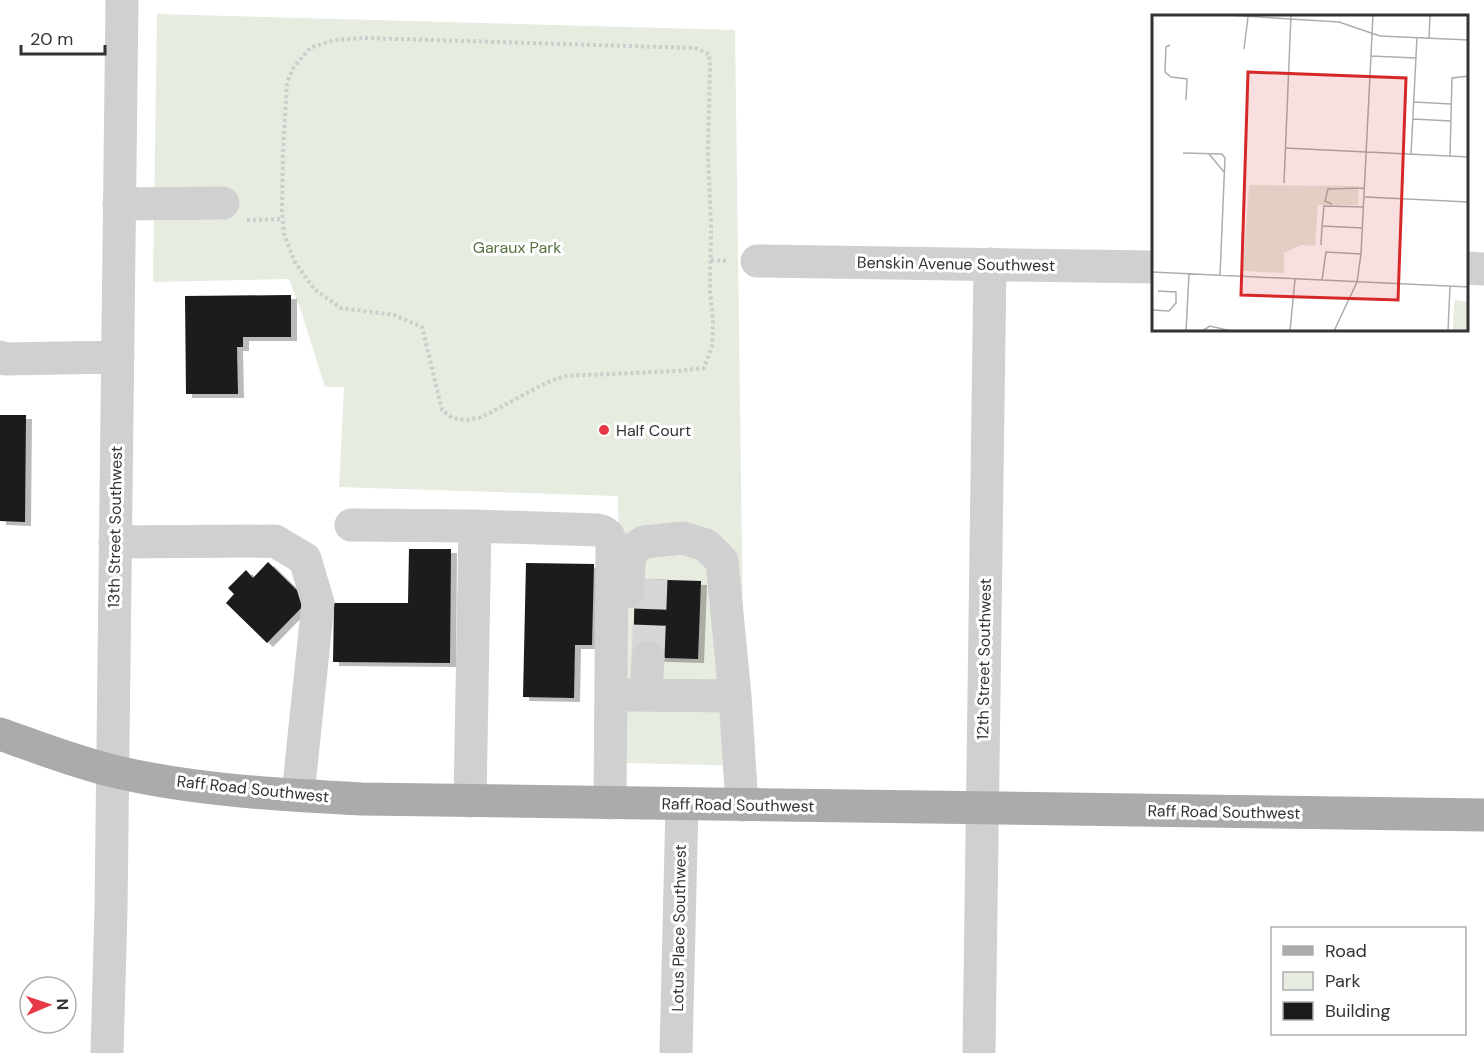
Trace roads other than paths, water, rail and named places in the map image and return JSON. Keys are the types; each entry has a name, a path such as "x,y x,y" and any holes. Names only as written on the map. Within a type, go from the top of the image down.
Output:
{"main road":[{"name":"Raff Road Southwest","path":"0,734 112,771 189,784 362,799 1484,815"}],"street":[{"name":"13th Street Southwest","path":"107,1053 122,0"},
{"path":"119,204 230,212"},
{"name":"Benskin Avenue Southwest","path":"757,261 1152,267"},
{"name":"12th Street Southwest","path":"979,1053 990,264"},
{"path":"0,357 5,359 118,357"},
{"path":"351,525 598,530 604,531 609,536 612,544 621,803"},
{"path":"470,801 476,526"},
{"path":"638,695 625,673 629,562 632,550 644,542 683,538 706,545 722,561 735,696 742,805"},
{"path":"115,542 275,541 305,559 318,603 298,795"},
{"path":"651,541 651,579"},
{"path":"621,803 638,695 648,658"},
{"path":"638,695 735,696"},
{"name":"Lotus Place Southwest","path":"676,1053 682,804"}],"tunnel":[{"path":"648,658 651,579"}],"place":[{"name":"Half Court","path":"604,430"}],"park label":[{"name":"Garaux Park","path":"517,247"}]}
